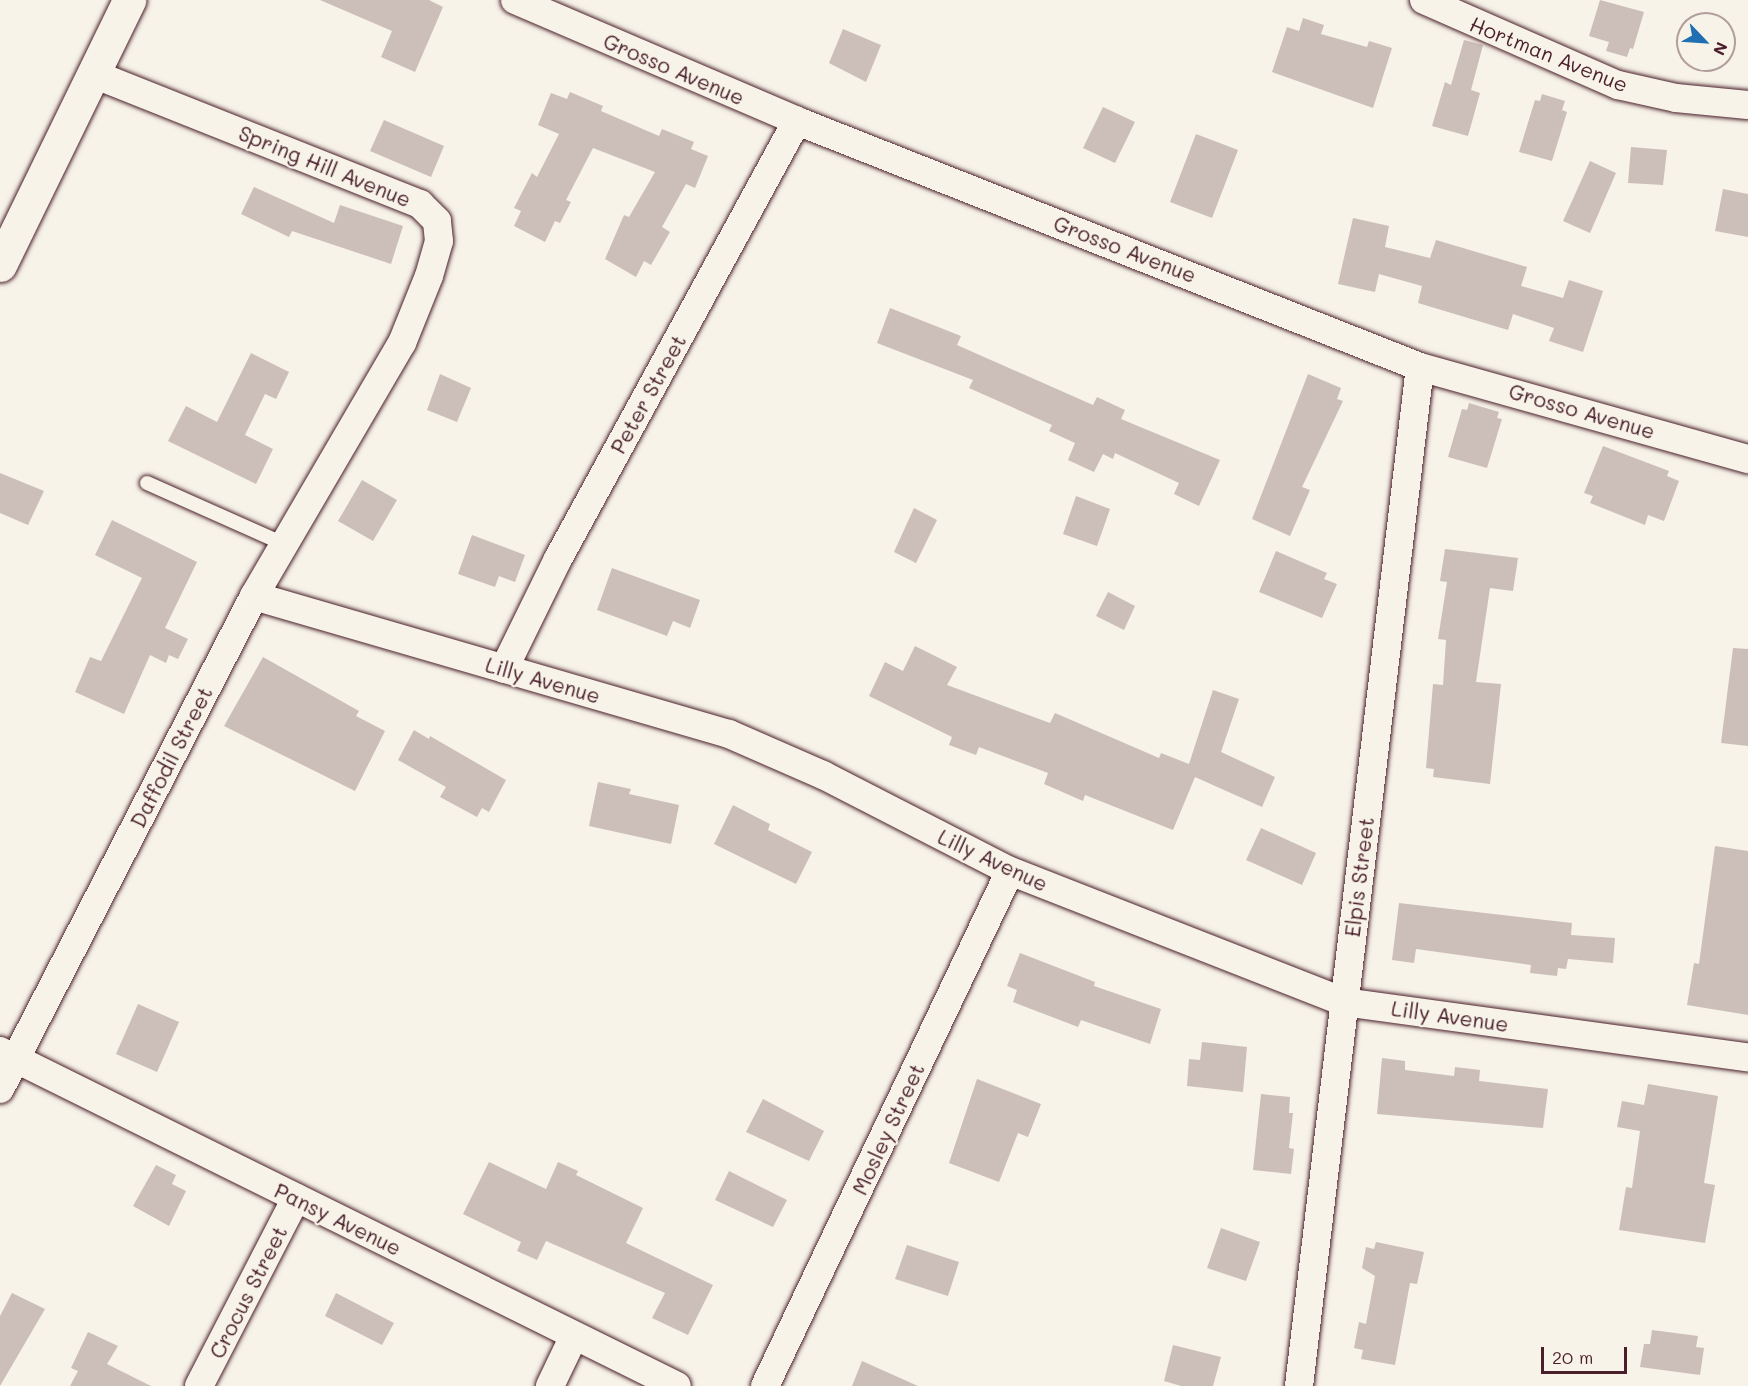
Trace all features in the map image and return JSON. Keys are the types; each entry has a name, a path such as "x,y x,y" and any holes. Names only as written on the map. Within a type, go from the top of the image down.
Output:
{"main road":[{"path":"0,266 129,0"}],"street":[{"name":"Grosso Avenue","path":"515,0 796,121 1420,367 1748,459"},
{"name":"Hortman Avenue","path":"1424,0 1618,85 1676,98 1748,105"},
{"name":"Spring Hill Avenue","path":"94,74 420,204 438,222 439,241 414,317 350,431"},
{"name":"Peter Street","path":"504,669 558,559 796,121"},
{"name":"Elpis Street","path":"1299,1386 1420,367"},
{"name":"Daffodil Street","path":"0,1089 8,1054 254,596 350,431"},
{"name":"Lilly Avenue","path":"254,596 729,734 823,775 1010,871 1344,1002 1748,1057"},
{"name":"Mosley Street","path":"765,1386 1010,871"},
{"name":"Pansy Avenue","path":"8,1054 677,1386"},
{"name":"Crocus Street","path":"199,1386 296,1198"},
{"path":"550,1386 574,1336"}],"lane":[{"path":"147,483 284,544"}],"building":[{"path":"320,0 429,0 443,7 415,72 381,57 392,31"},
{"path":"1600,0 1644,12 1633,49 1630,48 1627,57 1606,51 1609,42 1589,36"},
{"path":"1303,18 1324,25 1321,34 1367,47 1369,41 1392,48 1373,108 1272,72 1287,27 1299,31"},
{"path":"843,29 881,45 866,82 829,63"},
{"path":"1464,40 1483,45 1471,90 1480,93 1468,136 1432,126 1445,82 1451,85"},
{"path":"570,92 603,106 601,111 659,136 662,129 694,142 691,149 708,156 695,188 686,184 662,227 670,232 651,265 644,261 636,277 605,259 624,215 629,217 655,172 593,148 566,200 571,202 560,223 555,221 545,242 514,226 521,211 514,208 532,173 537,177 559,134 538,125 551,93 567,99"},
{"path":"1542,94 1565,101 1562,110 1567,112 1552,161 1519,152 1535,100 1540,101"},
{"path":"1103,107 1135,122 1115,163 1083,148"},
{"path":"384,120 444,146 431,177 370,151"},
{"path":"1196,134 1238,150 1212,218 1170,202"},
{"path":"1631,147 1667,150 1663,185 1628,183"},
{"path":"1590,161 1616,173 1590,233 1563,221"},
{"path":"254,187 334,223 340,205 403,226 391,264 292,231 289,237 241,214"},
{"path":"1723,189 1748,194 1748,237 1715,231"},
{"path":"1353,218 1389,226 1385,247 1430,258 1436,240 1527,267 1521,286 1563,298 1569,280 1603,291 1583,352 1549,341 1554,328 1513,314 1508,330 1418,303 1422,286 1379,274 1375,292 1338,284"},
{"path":"890,308 961,336 957,345 1093,405 1097,397 1125,410 1121,419 1220,460 1199,506 1174,494 1179,483 1115,453 1113,459 1103,454 1094,472 1068,460 1075,443 1049,431 1052,425 969,388 973,380 877,343"},
{"path":"251,353 289,372 276,399 265,394 245,435 273,449 256,484 168,441 186,406 217,422"},
{"path":"440,374 471,388 457,422 427,410"},
{"path":"1308,374 1341,388 1337,399 1343,401 1302,487 1310,490 1290,536 1252,519"},
{"path":"1469,403 1499,412 1497,418 1502,419 1487,468 1448,457 1462,409 1467,410"},
{"path":"1603,446 1669,471 1667,476 1679,481 1664,521 1648,515 1645,525 1590,503 1593,496 1584,493"},
{"path":"0,473 44,491 28,525 0,513"},
{"path":"362,480 397,500 373,541 338,521"},
{"path":"1076,496 1110,509 1097,546 1063,534"},
{"path":"914,508 937,520 916,563 894,552"},
{"path":"112,520 197,562 165,628 188,639 178,659 169,655 166,663 150,655 124,714 75,692 90,657 101,661 142,578 95,555"},
{"path":"472,535 525,555 515,582 499,576 495,587 458,574"},
{"path":"1445,549 1518,558 1513,591 1490,588 1476,682 1501,684 1490,784 1433,777 1434,769 1426,768 1433,684 1443,685 1446,640 1438,639 1447,582 1440,581"},
{"path":"1276,551 1327,573 1324,579 1337,584 1322,618 1259,592"},
{"path":"612,568 700,600 690,628 673,621 667,636 597,610"},
{"path":"1108,592 1135,606 1124,630 1096,616"},
{"path":"915,646 957,667 947,685 1050,723 1055,713 1159,758 1161,753 1189,764 1213,690 1239,699 1221,752 1275,777 1262,807 1195,777 1173,830 1085,795 1083,801 1044,784 1048,773 979,747 976,755 949,745 952,737 869,696 885,662 903,671"},
{"path":"1733,648 1748,649 1748,746 1721,743"},
{"path":"263,657 359,711 356,716 385,731 355,791 224,726"},
{"path":"414,730 429,739 430,736 506,780 489,812 482,808 477,817 440,797 446,787 398,760"},
{"path":"598,782 631,789 629,794 679,805 671,844 589,826"},
{"path":"733,805 770,824 768,830 812,852 796,884 714,844"},
{"path":"1261,828 1316,853 1302,885 1246,860"},
{"path":"1715,846 1748,851 1748,1015 1687,1005 1694,963 1699,964"},
{"path":"1399,903 1572,923 1571,935 1615,938 1613,963 1568,959 1566,969 1558,968 1557,976 1530,973 1531,965 1416,949 1414,963 1392,960"},
{"path":"1020,953 1095,982 1094,986 1161,1009 1150,1044 1081,1020 1078,1027 1013,1002 1017,990 1007,986"},
{"path":"138,1004 179,1022 157,1072 116,1054"},
{"path":"1202,1042 1247,1047 1243,1092 1187,1086 1189,1059 1200,1060"},
{"path":"1382,1058 1405,1061 1405,1070 1454,1076 1455,1067 1480,1070 1479,1081 1548,1089 1543,1128 1377,1114"},
{"path":"977,1079 1041,1104 1028,1137 1018,1133 999,1182 949,1163"},
{"path":"1648,1084 1718,1096 1704,1183 1715,1185 1705,1243 1619,1230 1626,1187 1632,1188 1640,1131 1617,1127 1622,1101 1644,1105"},
{"path":"1261,1094 1290,1097 1289,1113 1293,1113 1289,1148 1294,1149 1291,1174 1253,1170"},
{"path":"763,1099 824,1131 809,1161 746,1132"},
{"path":"489,1162 546,1189 558,1162 578,1171 576,1175 643,1208 626,1243 713,1285 688,1335 652,1318 665,1293 546,1241 537,1260 517,1251 521,1242 463,1214"},
{"path":"156,1165 176,1175 172,1184 186,1191 169,1226 133,1206"},
{"path":"729,1171 787,1200 773,1227 715,1200"},
{"path":"1221,1228 1260,1242 1246,1281 1207,1268"},
{"path":"1376,1242 1424,1252 1417,1284 1410,1283 1395,1365 1361,1359 1363,1350 1354,1348 1359,1322 1366,1324 1375,1276 1362,1268 1366,1247 1374,1249"},
{"path":"907,1245 959,1262 948,1296 895,1279"},
{"path":"12,1293 45,1309 0,1386 0,1316"},
{"path":"336,1293 394,1323 382,1345 325,1316"},
{"path":"1652,1330 1698,1336 1696,1347 1704,1348 1700,1375 1640,1367 1644,1344 1650,1344"},
{"path":"88,1332 118,1346 107,1364 151,1386 70,1386 78,1371 71,1368"},
{"path":"1173,1345 1221,1357 1213,1386 1181,1386 1164,1381"},
{"path":"862,1361 918,1386 852,1386"}]}
